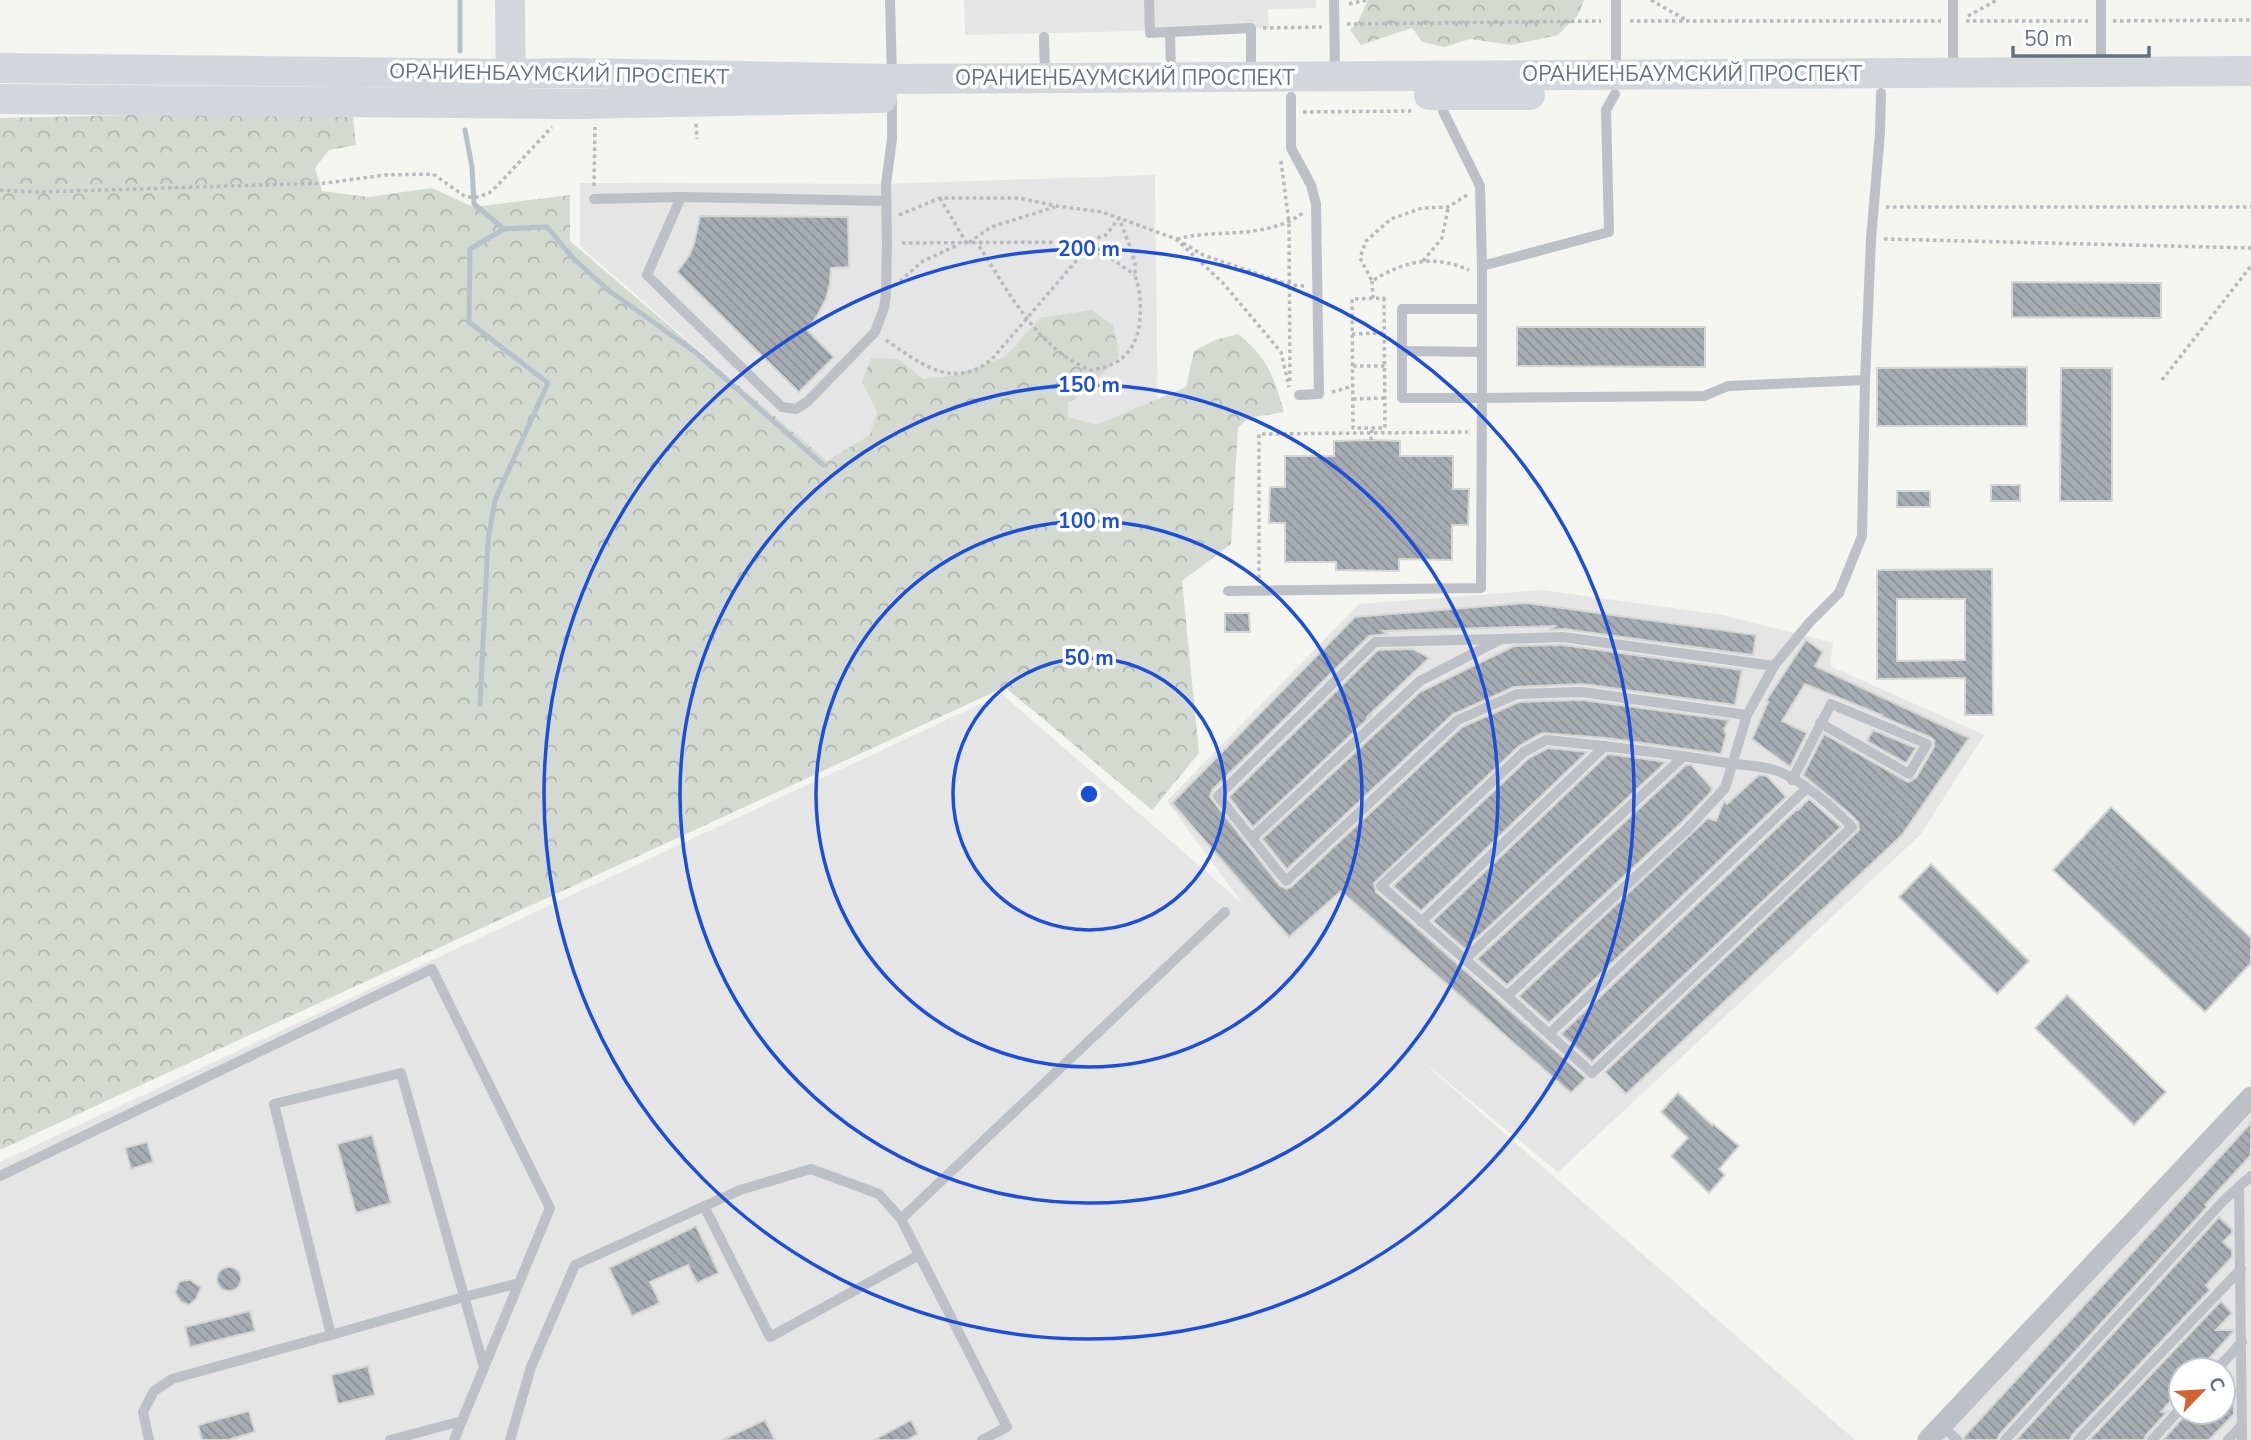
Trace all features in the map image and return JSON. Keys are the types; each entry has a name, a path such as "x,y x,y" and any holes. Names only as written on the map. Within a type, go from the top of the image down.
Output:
{"main road":[{"path":"450,73 475,65 484,56 507,13 510,0"},
{"path":"510,0 534,53 543,64 559,74"},
{"path":"510,0 510,89"},
{"name":"ОРАНИЕНБАУМСКИЙ ПРОСПЕКТ","path":"0,68 450,73 510,89 559,74 892,88 1171,87 1251,78 1335,76 1440,85 2101,83 2251,92"},
{"name":"ОРАНИЕНБАУМСКИЙ ПРОСПЕКТ","path":"2101,83 2251,71"},
{"name":"ОРАНИЕНБАУМСКИЙ ПРОСПЕКТ","path":"1171,87 1291,104 1440,85"},
{"name":"ОРАНИЕНБАУМСКИЙ ПРОСПЕКТ","path":"0,99 510,89 677,103 892,88"}],"street":[{"path":"1935,1432 2251,1097"}],"lane":[{"path":"681,197 647,275 782,407 796,409 808,401 875,332 884,308 887,294 886,184 891,139 892,88 890,0"},
{"path":"1149,0 1150,33 1251,28 1251,78"},
{"path":"1482,266 1609,232 1606,110 1616,84 1616,0"},
{"path":"1953,0 1953,83"},
{"path":"2101,0 2101,83"},
{"path":"1334,4 1335,76"},
{"path":"1171,32 1171,87"},
{"path":"1044,37 1044,86"},
{"path":"1507,996 1687,828 1725,788 1747,715 1774,666 1809,623 1839,593 1862,536 1865,380 1881,83"},
{"path":"1228,591 1481,588 1480,186 1444,111 1440,85"},
{"path":"1291,104 1290,148 1311,186 1316,204 1320,394 1299,395"},
{"path":"594,199 681,197 886,201"},
{"path":"1482,309 1402,309 1402,398 1704,396 1728,386 1865,380"},
{"path":"1402,351 1482,352"},
{"path":"1747,715 1582,692 1517,694 1458,720 1286,881 1218,796 1375,642 1563,637 1774,666"},
{"path":"1252,838 1420,681 1502,639"},
{"path":"1792,780 1820,723 1831,704 1927,744 1909,774 1820,723"},
{"path":"1546,740 1684,755 1755,765 1782,772 1831,806 1852,827 1592,1073 1381,886 1524,752 1546,740"},
{"path":"1422,922 1605,746"},
{"path":"1465,959 1684,755"},
{"path":"1549,1034 1806,789"},
{"path":"901,1219 1224,912"},
{"path":"0,1177 432,969 550,1208 454,1440"},
{"path":"331,1335 274,1104 401,1073 484,1367"},
{"path":"510,1440 531,1367 575,1265 740,1190 811,1169 879,1194 901,1219 1007,1427 982,1440"},
{"path":"2005,1440 2224,1200 2251,1176"},
{"path":"2239,1186 2242,1440"},
{"path":"704,1206 770,1337 919,1255"},
{"path":"2078,1440 2241,1269"},
{"path":"149,1440 143,1412 154,1391 172,1378 519,1283"},
{"path":"2229,1356 2242,1342"},
{"path":"390,1440 462,1421"},
{"path":"2152,1440 2167,1423"},
{"path":"2228,1440 2242,1425"},
{"path":"1935,1432 1957,1440"}],"path":[{"path":"1334,4 1367,0"},
{"path":"1651,0 1688,21"},
{"path":"1997,0 1957,21 2251,20"},
{"path":"1251,28 1328,27 1334,24 1616,21 1952,21"},
{"path":"1291,104 1413,111"},
{"path":"594,182 595,118"},
{"path":"0,190 39,192 312,183 386,175 433,174 466,197 477,197 489,193 497,186 559,119"},
{"path":"1176,239 1223,283 1281,352 1290,394 1289,223 1280,156"},
{"path":"1373,298 1372,281 1360,258 1366,241 1391,219 1422,208 1448,207 1480,186"},
{"path":"940,198 967,244"},
{"path":"886,220 940,198 1019,198 1102,212 1176,239 1203,255 1290,285 1317,286"},
{"path":"1176,239 1245,233 1289,223 1316,204"},
{"path":"967,244 990,227 1058,206"},
{"path":"1423,261 1442,238 1448,207"},
{"path":"1874,207 2251,207"},
{"path":"887,243 1085,242 1106,235 1119,218"},
{"path":"977,243 1026,318 1052,346 1090,369 1114,364 1126,356 1133,346 1137,332 1139,290 1135,264 1119,218"},
{"path":"1871,239 2251,248"},
{"path":"875,332 924,366 961,375 979,370 992,359 1082,254 1085,242"},
{"path":"1085,242 1092,251 1112,258 1135,275"},
{"path":"887,294 923,261 960,244"},
{"path":"1372,281 1388,270 1413,261 1455,264 1482,279"},
{"path":"2162,380 2251,266"},
{"path":"1384,298 1384,333 1385,428 1353,428 1352,299 1384,298"},
{"path":"1352,334 1384,333"},
{"path":"1353,366 1384,366"},
{"path":"1320,394 1353,386"},
{"path":"1353,399 1385,398"},
{"path":"1371,440 1372,430"},
{"path":"1259,591 1259,435 1372,430 1481,433"}],"shaded area":[{"path":"964,0 1316,0 1316,8 1268,9 1269,28 965,35"},
{"path":"1155,175 1158,430 825,460 580,246 580,183 886,184"},
{"path":"1541,590 1723,615 1833,643 1830,666 1984,735 1920,835 1558,1172 1416,1056 1855,1440 0,1440 0,1162 1002,694 1243,904 1167,801 1359,604"},
{"path":"2251,1113 2251,1440 1940,1440"}],"green space":[{"path":"1368,0 1584,0 1578,15 1558,35 1512,45 1470,39 1444,47 1422,42 1412,28 1361,45 1350,30 1358,22"},
{"path":"341,110 353,117 356,145 329,150 315,168 322,191 368,197 432,188 473,207 570,195 570,241 827,461 870,435 877,412 862,382 871,358 898,359 923,379 958,375 1006,356 1040,318 1092,310 1113,325 1119,356 1085,392 1068,403 1068,417 1096,425 1186,387 1194,351 1215,340 1238,334 1263,360 1277,388 1284,412 1248,418 1238,428 1231,544 1182,581 1199,753 1152,810 1005,687 0,1150 0,118"}],"building":[{"path":"700,216 848,217 849,267 831,268 826,299 807,330 834,357 799,392 677,272 694,244"},
{"path":"2012,282 2161,283 2161,318 2012,317"},
{"path":"1517,327 1705,327 1705,367 1517,366"},
{"path":"2027,367 2027,426 1877,426 1877,368"},
{"path":"2061,368 2112,368 2112,501 2060,501"},
{"path":"1334,441 1400,441 1400,456 1453,456 1453,489 1469,489 1468,525 1452,525 1452,560 1399,559 1399,571 1336,570 1336,562 1285,562 1285,523 1269,523 1270,487 1285,487 1285,456 1334,456"},
{"path":"1991,485 2020,485 2020,501 1991,501"},
{"path":"1897,491 1930,491 1930,507 1897,507"},
{"path":"1992,569 1993,715 1965,715 1965,678 1877,679 1877,570","holes":["1897,599 1965,599 1965,660 1897,661"]},
{"path":"1526,603 1756,635 1753,655 1564,629 1549,630 1556,626 1383,631 1387,634 1369,636 1212,790 1210,797 1280,886 1287,889 1462,727 1519,702 1582,700 1729,720 1724,729 1726,735 1721,754 1607,738 1542,733 1519,746 1374,883 1376,892 1586,1078 1571,1093 1341,891 1289,937 1172,803 1355,617"},
{"path":"1225,613 1249,613 1250,632 1225,632"},
{"path":"1806,640 1823,652 1815,666 1969,738 1902,835 1626,1094 1605,1072 1859,830 1858,822 1850,814 1803,775 1824,734 1908,782 1916,778 1934,747 1934,740 1930,737 1805,684 1782,721 1807,733 1790,767 1752,739 1768,702 1766,701"},
{"path":"1563,645 1742,670 1735,705 1583,684 1514,687 1453,714 1287,869 1262,839 1420,692 1514,646"},
{"path":"1413,649 1429,658 1253,827 1229,797 1378,650"},
{"path":"1873,730 1916,748 1906,763 1867,741"},
{"path":"1548,748 1587,752 1421,911 1393,886 1529,758"},
{"path":"1608,754 1666,762 1465,949 1433,921"},
{"path":"1686,765 1691,765 1712,788 1711,792 1507,985 1477,959"},
{"path":"1759,775 1767,776 1786,797 1549,1023 1519,996 1708,818 1716,821 1724,801 1727,804"},
{"path":"1809,799 1841,827 1592,1062 1561,1034 1797,809"},
{"path":"2111,807 2251,938 2251,963 2205,1012 2053,870"},
{"path":"1931,864 2029,961 1997,994 1899,897"},
{"path":"2067,995 2166,1092 2134,1125 2035,1028"},
{"path":"1678,1093 1739,1146 1719,1169 1725,1175 1709,1193 1671,1156 1688,1138 1661,1112"},
{"path":"2251,1123 2251,1155 1997,1440 1965,1440 1964,1437"},
{"path":"372,1135 391,1203 356,1213 337,1144"},
{"path":"147,1142 153,1162 131,1169 125,1148"},
{"path":"2219,1217 2232,1229 2232,1233 2223,1242 2232,1250 2232,1257 2206,1285 2210,1290 2070,1440 2016,1440"},
{"path":"696,1226 719,1273 697,1283 688,1265 650,1282 660,1303 632,1316 609,1268"},
{"path":"229,1267 240,1274 241,1279 234,1290 229,1291 218,1284 217,1279 224,1268"},
{"path":"190,1280 201,1287 196,1299 189,1305 181,1302 175,1293 179,1282"},
{"path":"2221,1301 2232,1313 2216,1330 2233,1332 2212,1356 2169,1356"},
{"path":"250,1311 255,1331 190,1347 185,1327"},
{"path":"2167,1358 2167,1405 2161,1412 2167,1412 2144,1440 2089,1440"},
{"path":"368,1366 375,1395 338,1404 331,1375"},
{"path":"249,1411 255,1432 227,1440 202,1440 198,1425"},
{"path":"765,1420 775,1440 722,1440"},
{"path":"911,1420 918,1434 907,1440 874,1440"},
{"path":"2176,1426 2222,1426 2209,1440 2163,1440"}],"waterway":[{"path":"460,0 460,51"},
{"path":"465,130 472,167 474,204 504,229"},
{"path":"480,704 488,540 495,500 548,383 469,322 470,249 504,229 547,227 573,258 607,289 695,352 823,465"}]}
